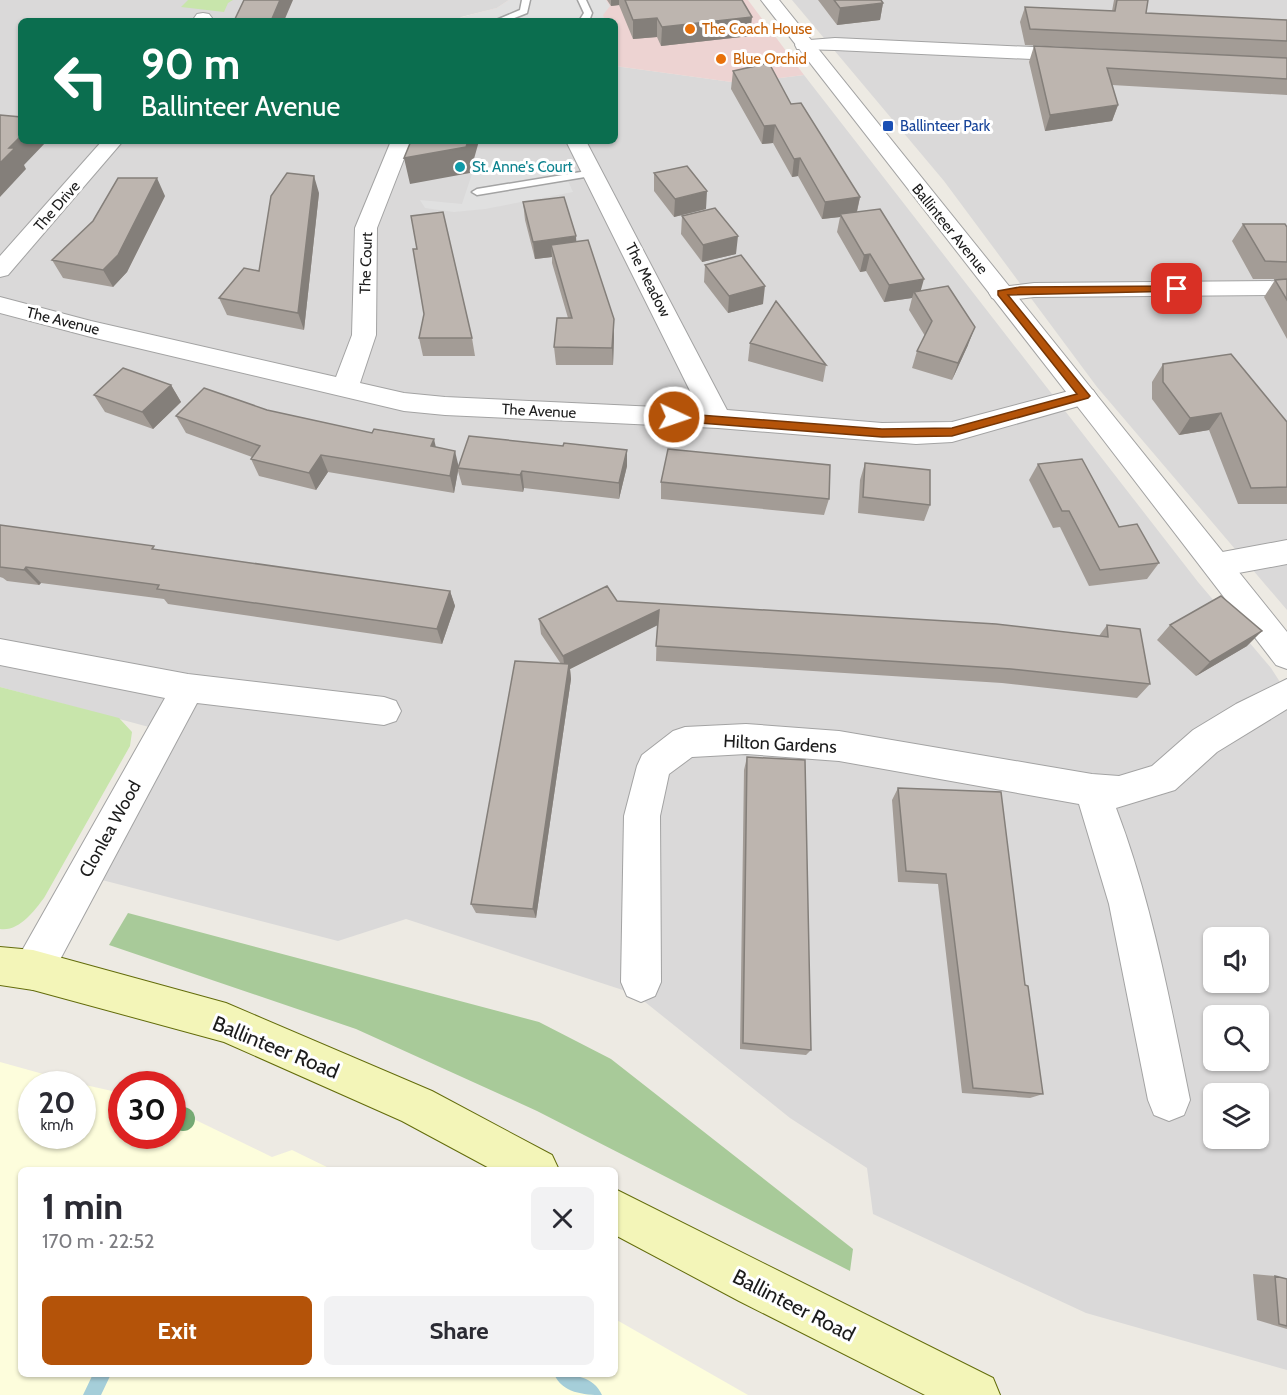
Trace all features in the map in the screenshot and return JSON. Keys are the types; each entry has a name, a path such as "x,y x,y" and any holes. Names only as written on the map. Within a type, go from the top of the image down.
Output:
{"main road":[{"name":"Ballinteer Road","path":"16,968 226,1023 417,1106 531,1167"},
{"name":"Ballinteer Road","path":"618,1213 755,1285 976,1395"}],"street":[{"name":"Ballinteer Avenue","path":"770,0 1287,656"},
{"path":"804,45 847,44 1092,56"},
{"name":"The Drive","path":"0,270 110,144"},
{"name":"The Court","path":"345,387 364,335 366,228 400,144"},
{"name":"The Meadow","path":"578,144 718,419"},
{"path":"1001,293 1034,290 1287,288"},
{"name":"The Avenue","path":"0,305 91,329 404,402 445,406 718,419 882,433 952,432 1084,396"},
{"path":"1217,565 1287,552"},
{"path":"0,652 188,688 384,711"},
{"name":"Clonlea Wood","path":"16,968 188,688"},
{"name":"Hilton Gardens","path":"641,982 642,816 654,766 685,742 746,739 839,746 1092,790 1119,792 1163,779 1205,741 1287,693"},
{"path":"1092,790 1109,831 1123,886 1152,1010 1169,1100"}],"lane":[{"path":"506,18 524,11 526,0"},
{"path":"582,0 588,13 586,18"},
{"path":"477,192 592,173"}],"shaded area":[{"path":"0,0 509,0 497,8 460,18 18,18 18,144 618,144 618,66 739,83 804,75 1198,582 1271,668 1287,693 1287,1370 1086,1313 873,1214 867,1168 790,1118 635,994 406,919 338,941 71,872 149,727 0,687"},
{"path":"509,0 748,0 804,75 739,83 618,66 618,18 460,18 497,8"},
{"path":"509,0 606,0 610,6 603,15 604,18 460,18 497,8"},
{"path":"792,0 1287,0 1287,610 1097,387 944,181"},
{"path":"539,162 543,174 563,170 573,192 485,209 454,212 425,208 420,200 462,204 472,174"},
{"path":"0,1062 33,1071 18,1071 18,1149 96,1149 96,1087 108,1090 108,1149 186,1149 186,1115 272,1157 292,1150 327,1167 18,1167 18,1377 618,1377 618,1321 748,1395 0,1395"}],"green space":[{"path":"188,0 233,0 228,3 224,12 181,7"},
{"path":"0,687 119,718 132,732 130,746 44,898 20,924 7,929 0,929"},
{"path":"128,913 539,1022 611,1059 853,1249 850,1271 537,1111 356,1029 109,945"}],"building":[{"path":"244,0 280,0 272,18 235,18"},
{"path":"625,0 742,0 752,17 662,27 657,18 633,20"},
{"path":"834,0 881,0 883,3 840,8"},
{"path":"1117,0 1148,0 1146,13 1287,20 1287,41 1030,29 1025,7 1115,11"},
{"path":"1034,46 1287,58 1287,79 1107,68 1118,105 1050,115"},
{"path":"769,63 791,104 801,103 860,197 825,202 800,158 794,159 775,125 764,126 733,71"},
{"path":"0,115 18,117 18,139 9,148 15,148 0,163"},
{"path":"410,144 467,144 466,147 404,158"},
{"path":"687,166 707,191 675,199 654,173"},
{"path":"287,173 314,176 298,313 219,298 244,268 259,271 271,196"},
{"path":"118,178 157,178 118,255 103,270 52,260 93,221"},
{"path":"564,197 576,236 533,242 523,202"},
{"path":"715,208 738,236 703,245 682,216"},
{"path":"880,209 924,279 889,285 870,254 864,255 840,214"},
{"path":"443,212 472,338 419,338 424,314 413,249 417,249 411,216"},
{"path":"1243,224 1285,224 1287,227 1287,262 1265,261"},
{"path":"588,240 614,319 612,348 554,347 557,318 572,318 551,245"},
{"path":"741,255 765,286 729,296 705,265"},
{"path":"1287,279 1287,300 1275,280"},
{"path":"948,286 975,327 958,363 917,351 932,321 914,292"},
{"path":"776,301 826,365 750,343"},
{"path":"1231,354 1287,422 1287,487 1251,488 1221,413 1190,418 1163,382 1163,364"},
{"path":"123,368 171,385 142,412 94,395"},
{"path":"204,388 267,410 372,433 374,429 434,439 431,446 455,451 450,476 321,455 309,473 251,459 260,446 176,416"},
{"path":"469,436 627,450 619,483 522,471 520,475 458,468"},
{"path":"668,449 830,465 829,499 661,482"},
{"path":"1082,459 1119,527 1137,524 1159,563 1100,570 1069,511 1062,511 1038,464"},
{"path":"865,463 930,470 930,505 863,497"},
{"path":"0,525 450,591 437,629 157,589 159,585 26,567 24,570 0,567"},
{"path":"607,586 617,601 996,624 1108,637 1107,625 1140,629 1150,684 1011,669 656,646 659,610 563,656 539,619"},
{"path":"1221,596 1262,631 1210,662 1170,625"},
{"path":"515,661 569,664 533,909 471,904"},
{"path":"747,757 805,760 811,1050 743,1043"},
{"path":"898,788 1001,792 1025,985 1028,986 1043,1094 973,1088 946,874 906,871"},
{"path":"1275,1276 1287,1279 1287,1326 1279,1324"}],"waterway":[{"path":"92,1395 101,1377"},
{"path":"567,1377 593,1395"}],"place":[{"name":"The Coach House","path":"690,29"},
{"name":"Blue Orchid","path":"721,59"},
{"name":"Ballinteer Park","path":"888,126"},
{"name":"St. Anne's Court","path":"460,167"}],"route":[{"path":"674,417 882,433 952,432 1084,396 1001,293 1177,289"}]}
